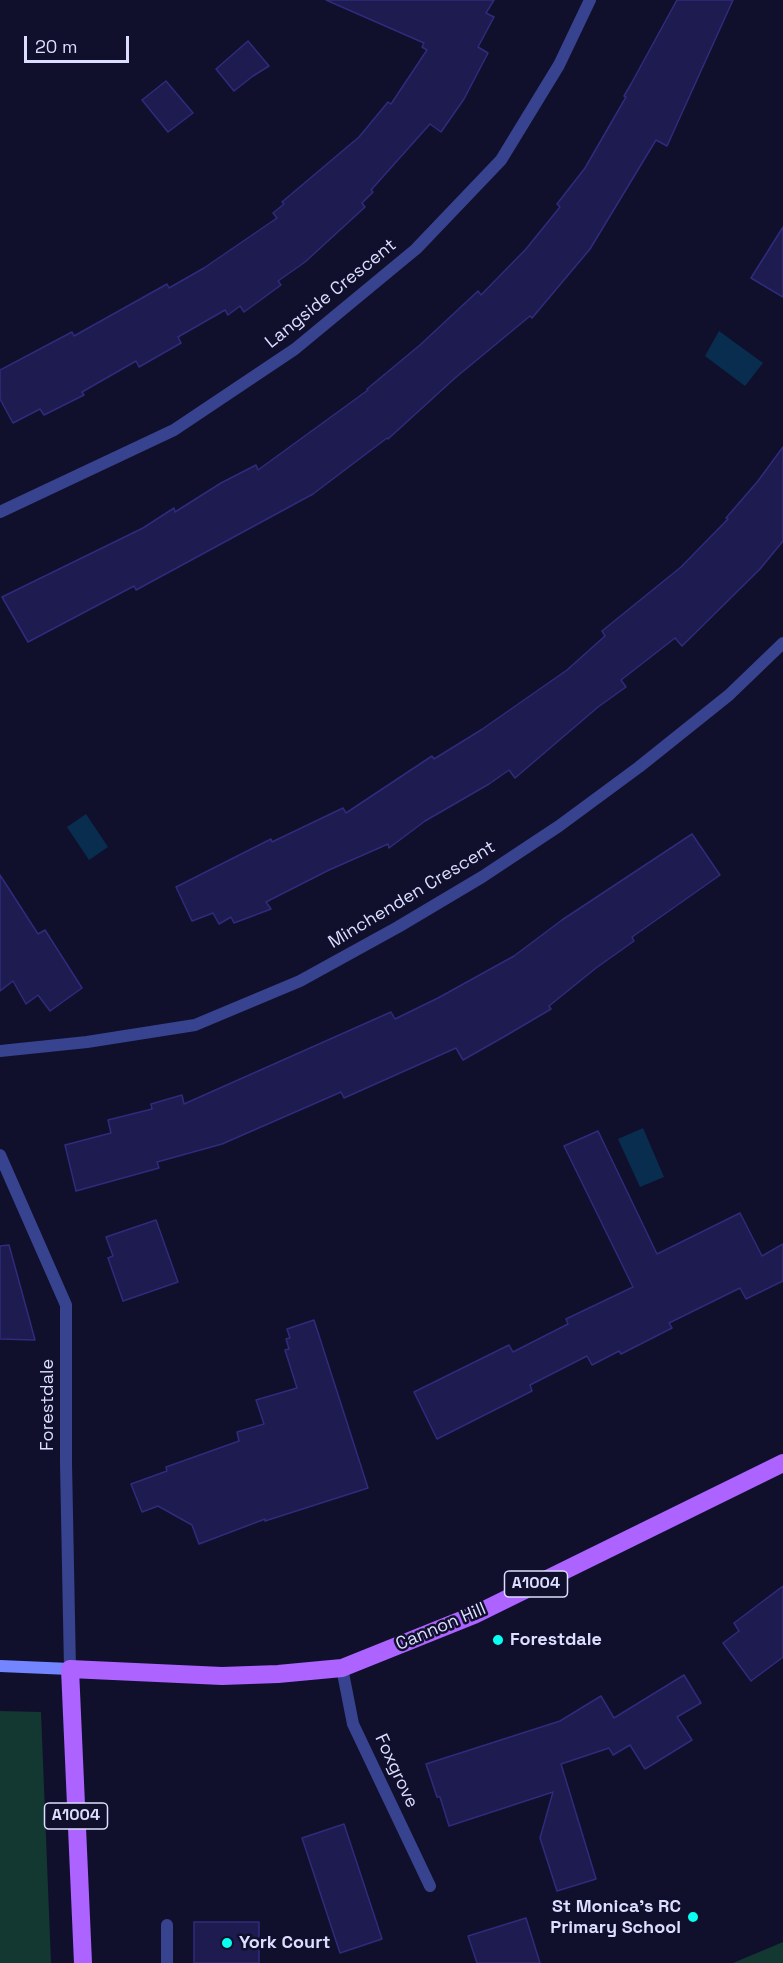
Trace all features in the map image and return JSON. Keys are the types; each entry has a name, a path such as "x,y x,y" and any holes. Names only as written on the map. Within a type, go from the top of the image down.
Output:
{"main road":[{"name":"Cannon Hill","path":"70,1669 222,1676 342,1668 474,1615 783,1462"},
{"path":"0,1666 70,1669"},
{"name":"A1004","path":"70,1669 83,1963"}],"street":[{"name":"Langside Crescent","path":"0,512 174,430 295,349 416,249 501,160 559,65 590,0"},
{"name":"Minchenden Crescent","path":"0,1051 87,1042 195,1025 300,981 445,899 559,826 639,767 729,695 783,643"},
{"name":"Forestdale","path":"0,1155 66,1305 70,1669"},
{"name":"Foxgrove","path":"342,1668 354,1724 430,1886"},
{"path":"167,1925 167,1963"}],"green space":[{"path":"0,1711 41,1712 51,1963 0,1963"},
{"path":"783,1942 783,1963 733,1963"}],"water":[{"path":"719,331 763,363 745,386 705,356"},
{"path":"86,814 108,847 89,860 67,827"},
{"path":"643,1128 664,1177 640,1187 618,1139"}],"building":[{"path":"326,0 494,0 486,13 494,17 478,47 488,53 464,99 441,132 430,124 371,190 373,192 362,203 365,207 305,262 278,281 281,285 244,312 240,306 228,315 225,310 178,337 181,343 139,367 136,361 82,392 84,395 44,415 40,409 13,423 0,399 0,370 72,332 74,336 167,284 169,288 204,268 277,218 273,213 284,204 282,202 359,137 388,102 391,104 427,50 422,47 424,43"},
{"path":"677,0 733,0 667,146 656,140 590,249 532,318 530,316 455,378 388,439 313,494 136,590 134,586 28,642 2,597 143,528 174,508 175,512 221,483 256,465 258,470 368,390 478,291 481,295 526,249 560,207 557,204 585,168 626,97 624,96"},
{"path":"248,41 269,66 234,91 216,69"},
{"path":"166,81 193,113 168,132 142,100"},
{"path":"783,227 783,297 751,278"},
{"path":"783,447 783,541 760,569 682,646 675,638 621,680 626,687 598,707 515,778 509,770 425,821 389,848 388,844 329,870 266,902 271,909 234,923 231,917 219,924 213,913 192,921 176,887 271,839 272,842 343,808 346,813 432,756 434,759 481,730 567,670 605,636 602,631 681,567 728,519 726,518"},
{"path":"692,834 720,875 632,937 634,941 549,1006 551,1009 507,1035 463,1060 456,1048 344,1098 341,1092 222,1144 157,1162 159,1168 76,1191 65,1145 111,1133 108,1120 152,1109 151,1104 182,1095 184,1104 391,1012 395,1019 438,998 514,956 562,920"},
{"path":"0,875 38,934 45,930 82,988 50,1011 38,995 26,1004 13,981 0,991"},
{"path":"598,1131 657,1254 740,1213 762,1256 783,1244 783,1281 746,1299 740,1288 669,1323 672,1328 621,1354 619,1351 592,1365 587,1356 530,1385 532,1391 437,1439 414,1392 509,1345 513,1352 568,1324 566,1319 633,1287 564,1146"},
{"path":"156,1220 178,1282 123,1301 108,1258 113,1256 106,1237"},
{"path":"9,1245 35,1340 0,1339 0,1246"},
{"path":"314,1320 368,1488 265,1521 265,1519 199,1544 192,1525 158,1506 142,1512 131,1484 167,1471 166,1467 239,1441 237,1432 264,1424 256,1400 297,1388 285,1350 289,1349 286,1339 290,1338 287,1329"},
{"path":"783,1586 783,1657 751,1681 723,1643 739,1631 734,1623"},
{"path":"684,1675 701,1703 677,1717 692,1740 645,1769 630,1745 613,1755 609,1748 561,1764 596,1879 557,1891 540,1838 553,1792 449,1826 426,1764 560,1721 601,1696 614,1718"},
{"path":"344,1824 382,1939 340,1953 302,1838"},
{"path":"526,1918 540,1963 477,1963 468,1936"},
{"name":"York Court","path":"194,1922 259,1922 259,1963 194,1963"}],"place":[{"name":"Forestdale","path":"498,1640"},
{"name":"St Monica's RC Primary School","path":"693,1917"},
{"name":"York Court","path":"227,1943"}]}
